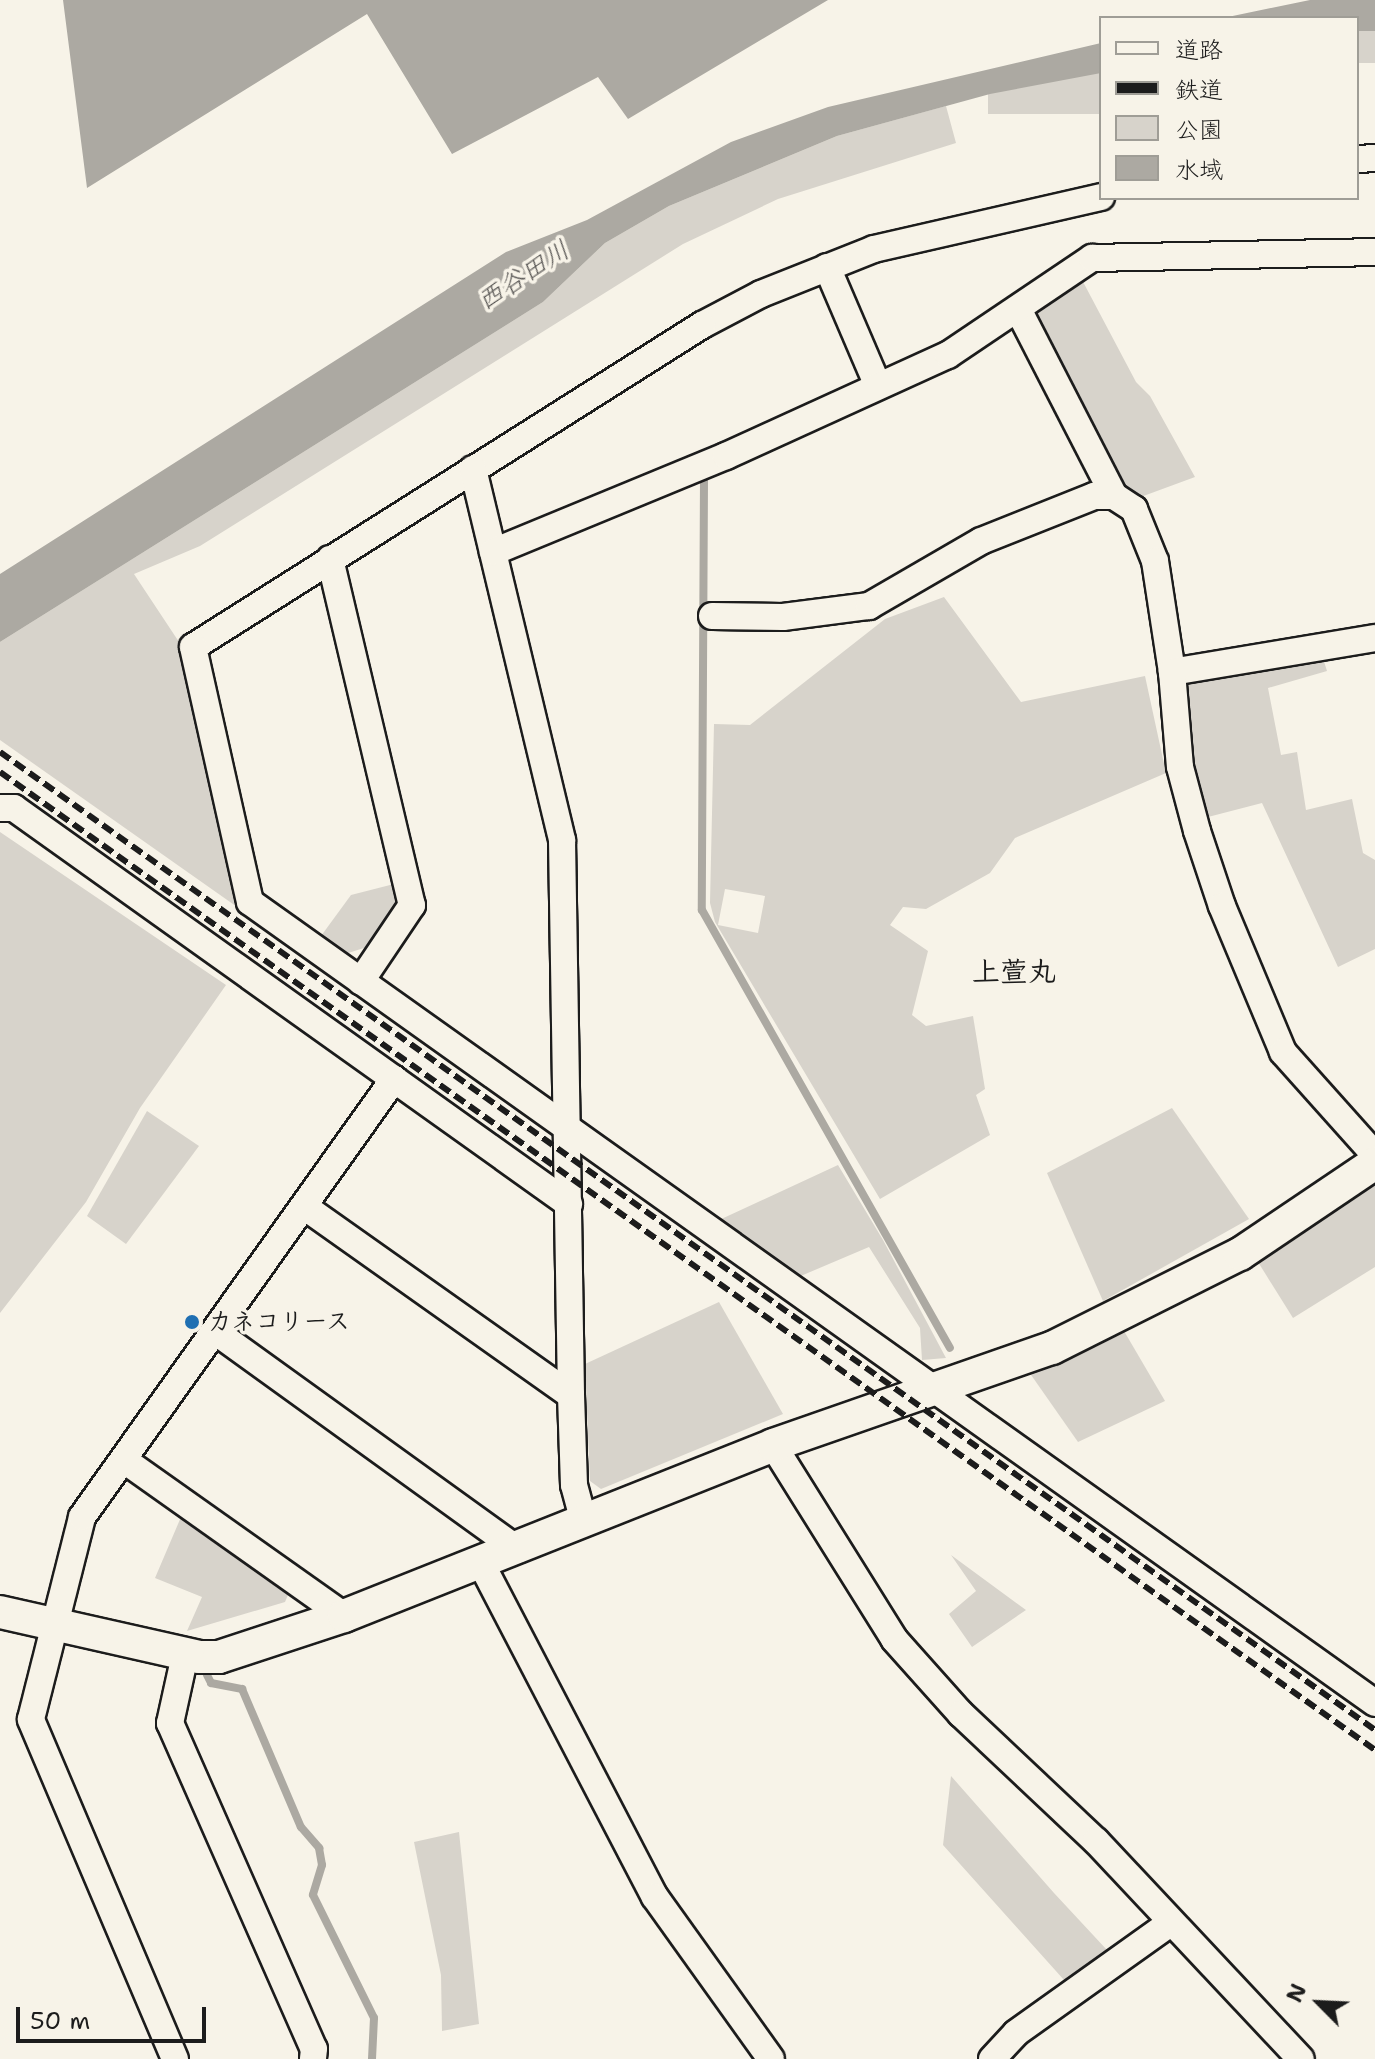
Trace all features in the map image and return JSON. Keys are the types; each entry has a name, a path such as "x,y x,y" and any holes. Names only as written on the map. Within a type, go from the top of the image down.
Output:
{"street":[{"path":"1099,197 951,229 827,267 702,325 193,647 250,902 1375,1703"},
{"path":"493,552 726,456 948,355 1092,258 1375,252"},
{"path":"827,267 878,386"},
{"path":"1018,309 1114,496 1134,509 1155,561 1172,672 1180,767 1222,906 1283,1052 1375,1155"},
{"path":"473,469 562,840 571,1395 574,1485 584,1523"},
{"path":"712,616 783,617 869,606 981,541 1094,496 1114,496"},
{"path":"330,559 412,905 361,981"},
{"path":"1172,672 1375,638"},
{"path":"0,808 14,808 569,1204"},
{"path":"175,2059 31,1719 82,1517 394,1079"},
{"path":"0,1612 185,1655 219,1657 344,1616 482,1565 773,1445 1052,1348 1169,1293 1284,1228 1375,1163"},
{"path":"305,1207 571,1395"},
{"path":"216,1332 518,1550"},
{"path":"773,1445 894,1639 961,1714 1096,1841 1169,1924 1301,2059"},
{"path":"124,1460 344,1616"},
{"path":"482,1565 655,1897 771,2059"},
{"path":"185,1655 170,1723 314,2049 313,2059"},
{"path":"992,2059 1016,2033 1169,1924"}],"green space":[{"path":"1359,31 1375,31 1375,63 1359,63"},
{"path":"988,73 1099,73 1099,114 988,114"},
{"path":"946,106 956,143 778,199 683,244 200,546 134,574 179,642 240,909 0,740 0,642 543,302 605,243 669,206 837,136"},
{"path":"1081,278 1136,382 1150,396 1195,477 1138,498 1121,482 1032,317 1033,309"},
{"path":"944,597 1021,702 1145,676 1166,773 1015,838 990,873 926,909 903,907 890,925 928,951 912,1015 926,1026 973,1016 985,1089 976,1095 990,1135 880,1199 715,922 710,903 714,724 750,725 885,619","holes":["725,889 765,896 758,933 718,925"]},
{"path":"1321,652 1327,671 1268,688 1281,755 1297,752 1306,810 1352,799 1363,853 1375,860 1375,949 1338,967 1262,803 1208,817 1188,760 1186,684 1195,676"},
{"path":"0,832 226,985 140,1108 86,1202 0,1313"},
{"path":"394,884 396,907 367,947 345,954 321,936 351,895"},
{"path":"1172,1108 1249,1219 1103,1301 1047,1173"},
{"path":"147,1111 199,1146 126,1244 87,1216"},
{"path":"838,1165 883,1240 946,1358 922,1360 920,1328 869,1247 796,1278 717,1221"},
{"path":"1375,1180 1375,1267 1293,1318 1258,1262"},
{"path":"719,1302 783,1414 601,1489 590,1481 585,1364"},
{"path":"1124,1331 1165,1401 1078,1442 1029,1372"},
{"path":"181,1517 290,1590 285,1602 187,1631 202,1597 155,1578"},
{"path":"951,1555 1026,1610 972,1647 949,1614 976,1591"},
{"path":"951,1776 1107,1950 1064,1980 943,1845"},
{"path":"459,1832 479,2024 442,2031 441,1975 414,1842"}],"water":[{"path":"63,0 828,0 628,119 598,77 452,154 367,14 87,188"},
{"path":"1310,0 1375,0 1375,31 1359,31 1359,16 1233,16"},
{"name":"西谷田川","path":"1099,43 1099,73 990,94 837,136 669,206 605,243 543,302 0,642 0,574 506,252 587,220 731,142 828,107"}],"waterway":[{"path":"704,480 702,910 950,1348"},
{"path":"207,1675 211,1683 242,1689 301,1827 319,1848 322,1865 313,1895 374,2018 372,2059"}],"railway":[{"path":"0,752 1375,1730"},
{"path":"0,772 1375,1750"}],"place":[{"name":"カネコリース","path":"192,1322"}],"district":[{"name":"上萱丸","path":"1014,971"}]}
